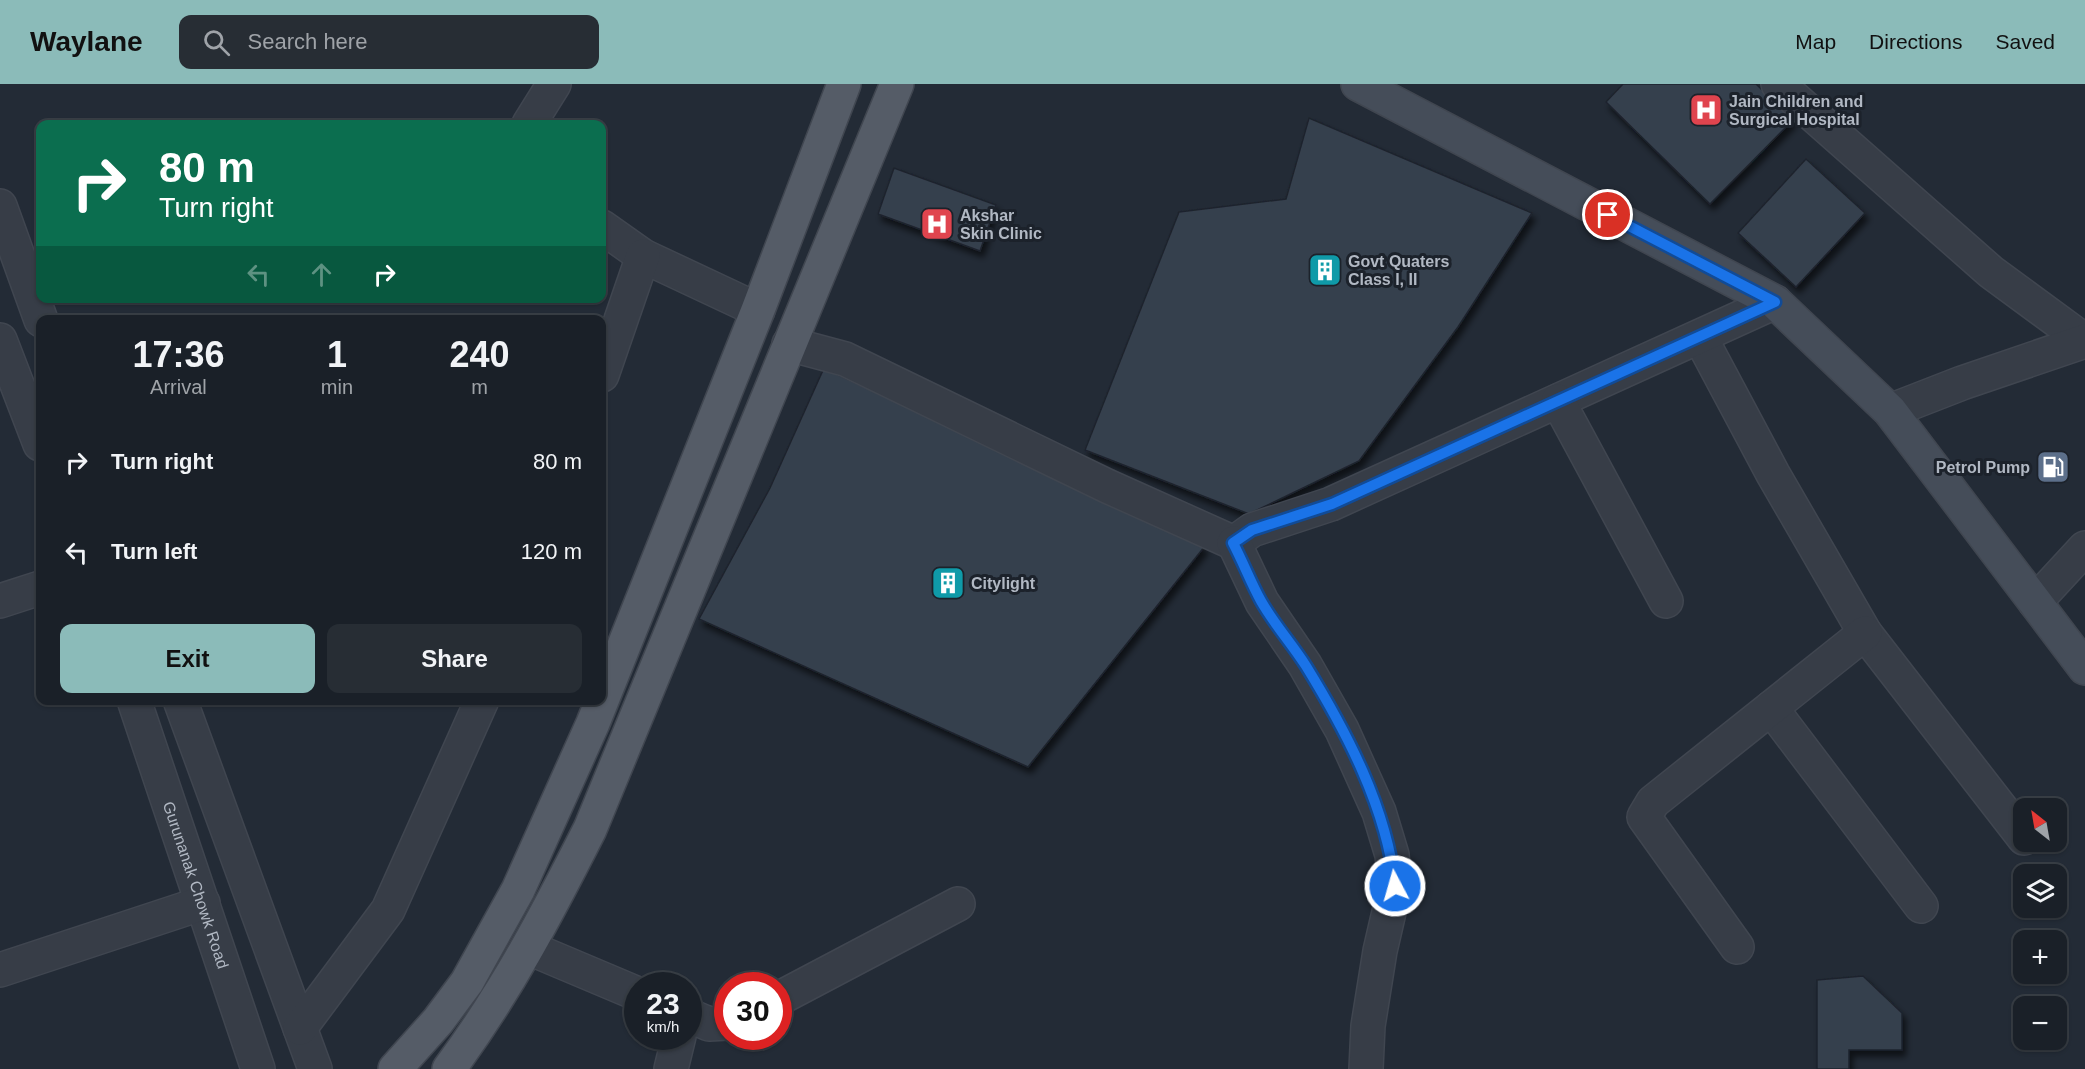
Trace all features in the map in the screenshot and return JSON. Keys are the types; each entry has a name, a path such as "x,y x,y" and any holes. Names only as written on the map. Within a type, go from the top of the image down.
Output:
{"main road":[{"path":"606,690 758,310 844,84"},
{"path":"449,1069 483,1024 530,948 590,829 897,84"},
{"path":"1358,84 1775,302 1890,411 2085,668"},
{"path":"395,1069 438,1021 466,982 518,890 600,705"}],"street":[{"path":"532,120 554,84"},
{"path":"1778,84 1991,272 2085,341"},
{"path":"0,206 39,315"},
{"path":"606,230 643,256 758,310"},
{"path":"606,363 643,256"},
{"path":"1233,543 1252,530 1332,504 1775,302"},
{"path":"1700,337 1773,474 1865,633 2013,825"},
{"path":"0,340 36,434"},
{"path":"1890,411 2085,341"},
{"path":"789,344 845,359 1107,486 1233,543 1262,602 1305,665 1342,730 1379,812 1392,855 1395,886 1376,972 1368,1026 1366,1069"},
{"path":"1558,401 1666,601"},
{"path":"2035,602 2085,548"},
{"path":"0,601 36,589"},
{"path":"1737,947 1644,817 1653,802 1865,633"},
{"name":"Gurunanak Chowk Road","path":"136,705 258,1069"},
{"path":"182,705 315,1069"},
{"path":"300,1028 388,910 480,705"},
{"path":"1771,708 1921,906"},
{"path":"0,970 203,903"},
{"path":"792,992 957,904"},
{"path":"530,948 624,988"},
{"path":"671,1069 676,1050"}],"building":[{"path":"1623,84 1756,84 1793,120 1710,204 1606,102"},
{"name":"Govt Quaters Class I, II","path":"1309,118 1532,213 1458,327 1359,461 1249,514 1085,450 1179,212 1286,199"},
{"path":"1806,159 1865,213 1796,287 1738,233"},
{"path":"894,168 996,205 980,251 878,214"},
{"name":"Citylight","path":"824,368 1205,546 1028,767 699,619 770,488"},
{"path":"1863,976 1902,1013 1902,1050 1849,1050 1849,1069 1817,1069 1817,980"}],"place":[{"name":"Jain Children and Surgical Hospital","path":"1706,110"},
{"name":"Akshar Skin Clinic","path":"937,224"},
{"name":"Govt Quaters Class I, II","path":"1325,270"},
{"name":"Petrol Pump","path":"2053,467"},
{"name":"Citylight","path":"948,583"}],"route":[{"path":"1395,886 1392,855 1379,812 1342,730 1305,665 1262,602 1233,543 1252,530 1332,504 1775,302 1608,215"}]}
